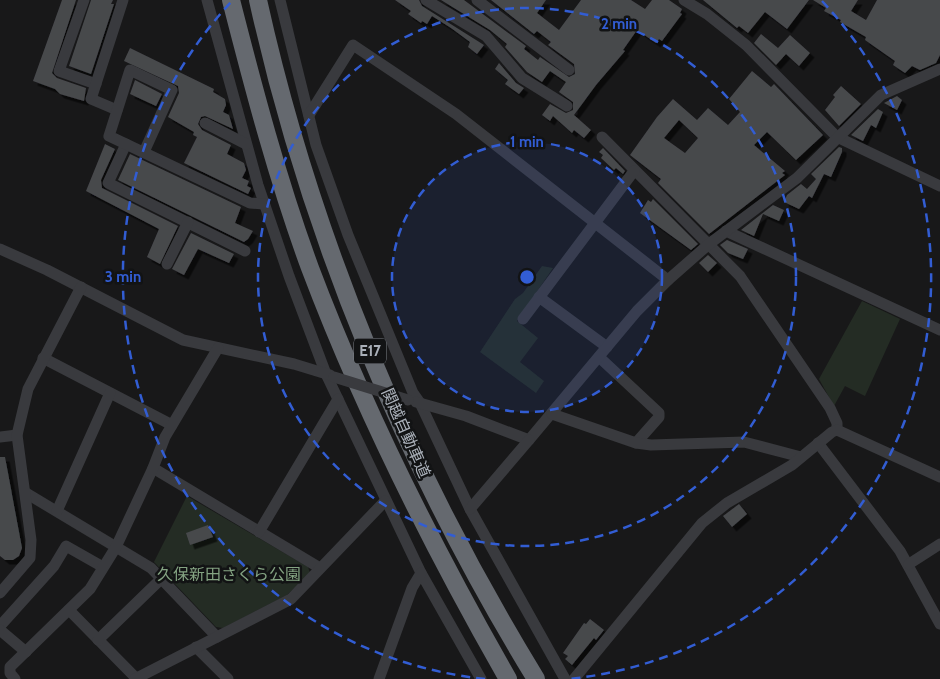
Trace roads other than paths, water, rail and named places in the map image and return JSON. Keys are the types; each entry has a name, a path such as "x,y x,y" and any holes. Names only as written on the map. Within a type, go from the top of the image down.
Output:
{"highway":[{"name":"関越自動車道","path":"231,0 255,93 291,212 351,371 388,453 428,534 508,679"},
{"name":"関越自動車道","path":"258,0 281,91 338,275 416,459 467,562 536,679"}],"street":[{"path":"84,0 59,71 96,84"},
{"path":"117,110 91,99 123,0"},
{"path":"207,0 264,204 338,399 421,573 481,679"},
{"path":"280,0 316,145 348,235 413,392 470,509 565,679"},
{"path":"426,0 486,36 522,78 567,106"},
{"path":"477,0 569,70"},
{"path":"684,0 707,14 746,44 837,136 940,186"},
{"path":"309,115 353,45 456,114 668,280"},
{"path":"144,152 172,90 130,70 109,136 250,203 264,204"},
{"path":"470,509 637,311 668,280 709,244 797,178 837,136 881,95 940,70"},
{"path":"205,124 246,144"},
{"path":"602,137 740,276 795,353 830,408 837,423 837,430"},
{"path":"126,144 108,183 244,251"},
{"path":"523,319 634,171"},
{"path":"167,264 188,222"},
{"path":"726,232 940,330"},
{"path":"0,249 182,340 294,364 466,416 530,440"},
{"path":"0,593 30,558 31,540 17,435 28,389 81,288"},
{"path":"539,297 607,347"},
{"path":"15,679 10,673 10,667 90,589 116,547 172,425 218,348"},
{"path":"599,356 659,412 659,417 636,443"},
{"path":"43,358 172,425"},
{"path":"57,511 110,392"},
{"path":"259,532 338,399"},
{"path":"552,414 636,443 651,445 744,442 800,457"},
{"path":"574,679 702,523 727,503 786,469 837,430"},
{"path":"837,430 940,477"},
{"path":"0,437 17,435"},
{"path":"818,443 909,564 940,624"},
{"path":"153,468 320,568"},
{"path":"26,493 151,568 217,637"},
{"path":"69,610 135,679 291,599 385,501"},
{"path":"909,564 940,544"},
{"path":"26,652 0,628 54,566 66,546 103,567"},
{"path":"379,679 412,588 421,573"},
{"path":"98,640 161,579"},
{"path":"196,648 228,679"}],"park label":[{"name":"久保新田さくら公園","path":"229,574"}]}
